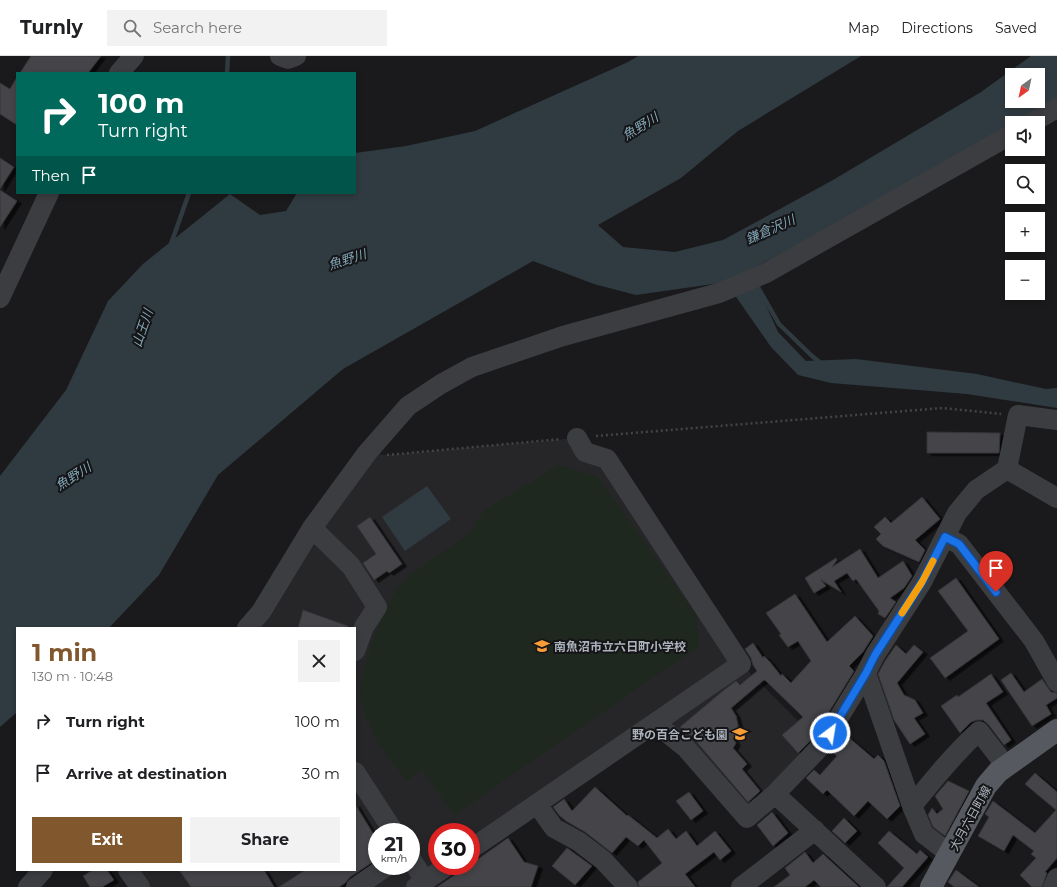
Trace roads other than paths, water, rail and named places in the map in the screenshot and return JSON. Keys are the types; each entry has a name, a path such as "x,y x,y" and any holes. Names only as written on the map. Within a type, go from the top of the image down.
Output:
{"main road":[{"name":"大月六日町線","path":"931,887 986,786 998,772 1057,730"}],"street":[{"path":"120,72 134,56"},
{"path":"280,56 288,60 296,56"},
{"path":"1043,116 1057,108"},
{"path":"248,627 261,612 312,528 367,453 408,406 441,384 472,367 564,336 719,293 763,275 1005,138"},
{"path":"0,298 49,194"},
{"path":"655,723 686,748 747,818 775,794 822,745 866,673 875,655 922,582 957,513 976,490 1007,469 1018,415 1057,420"},
{"path":"480,843 741,664 607,459 585,452 577,438"},
{"path":"1007,469 1057,498"},
{"path":"312,528 351,566 377,607 364,627 356,648"},
{"path":"945,537 959,544 1029,635 1057,682"},
{"path":"866,673 912,806 924,834 950,854"},
{"path":"912,806 962,746 979,731 1006,766"},
{"path":"356,774 388,823"},
{"path":"775,794 876,887"},
{"path":"537,804 554,828 578,841 603,860 628,887"},
{"path":"741,887 815,830"},
{"path":"28,887 42,871"},
{"path":"129,871 140,887"},
{"path":"356,887 374,875"},
{"path":"417,875 420,885 434,875"},
{"path":"1053,887 1057,878"}],"water":[{"path":"638,56 861,56 738,131 681,178 598,225 623,247 675,252 723,240 833,180 981,92 1005,75 1005,108 1041,108 1028,116 1005,116 1005,130 974,150 750,270 778,332 806,361 856,359 977,374 1046,389 1057,388 1057,408 967,394 831,383 798,375 771,347 725,281 636,295 594,284 533,261 343,369 218,475 159,575 110,627 16,627 16,713 0,727 0,476 66,390 108,301 143,264 230,194 260,215 286,211 296,194 356,194 356,153 406,146 475,131 628,62"},
{"path":"1031,56 1057,56 1057,98 1045,106 1045,68 1014,68"},
{"path":"427,486 451,519 405,551 382,517"}],"waterway":[{"name":"山王川","path":"227,72 228,56"},
{"name":"山王川","path":"171,244 189,194"},
{"path":"755,282 779,324 822,364"}],"place":[{"name":"南魚沼市立六日町小学校","path":"542,646"},
{"name":"野の百合こども園","path":"740,734"}],"water label":[{"name":"魚野川","path":"640,126"},
{"name":"鎌倉沢川","path":"770,229"},
{"name":"魚野川","path":"347,259"},
{"name":"魚野川","path":"73,476"}]}
